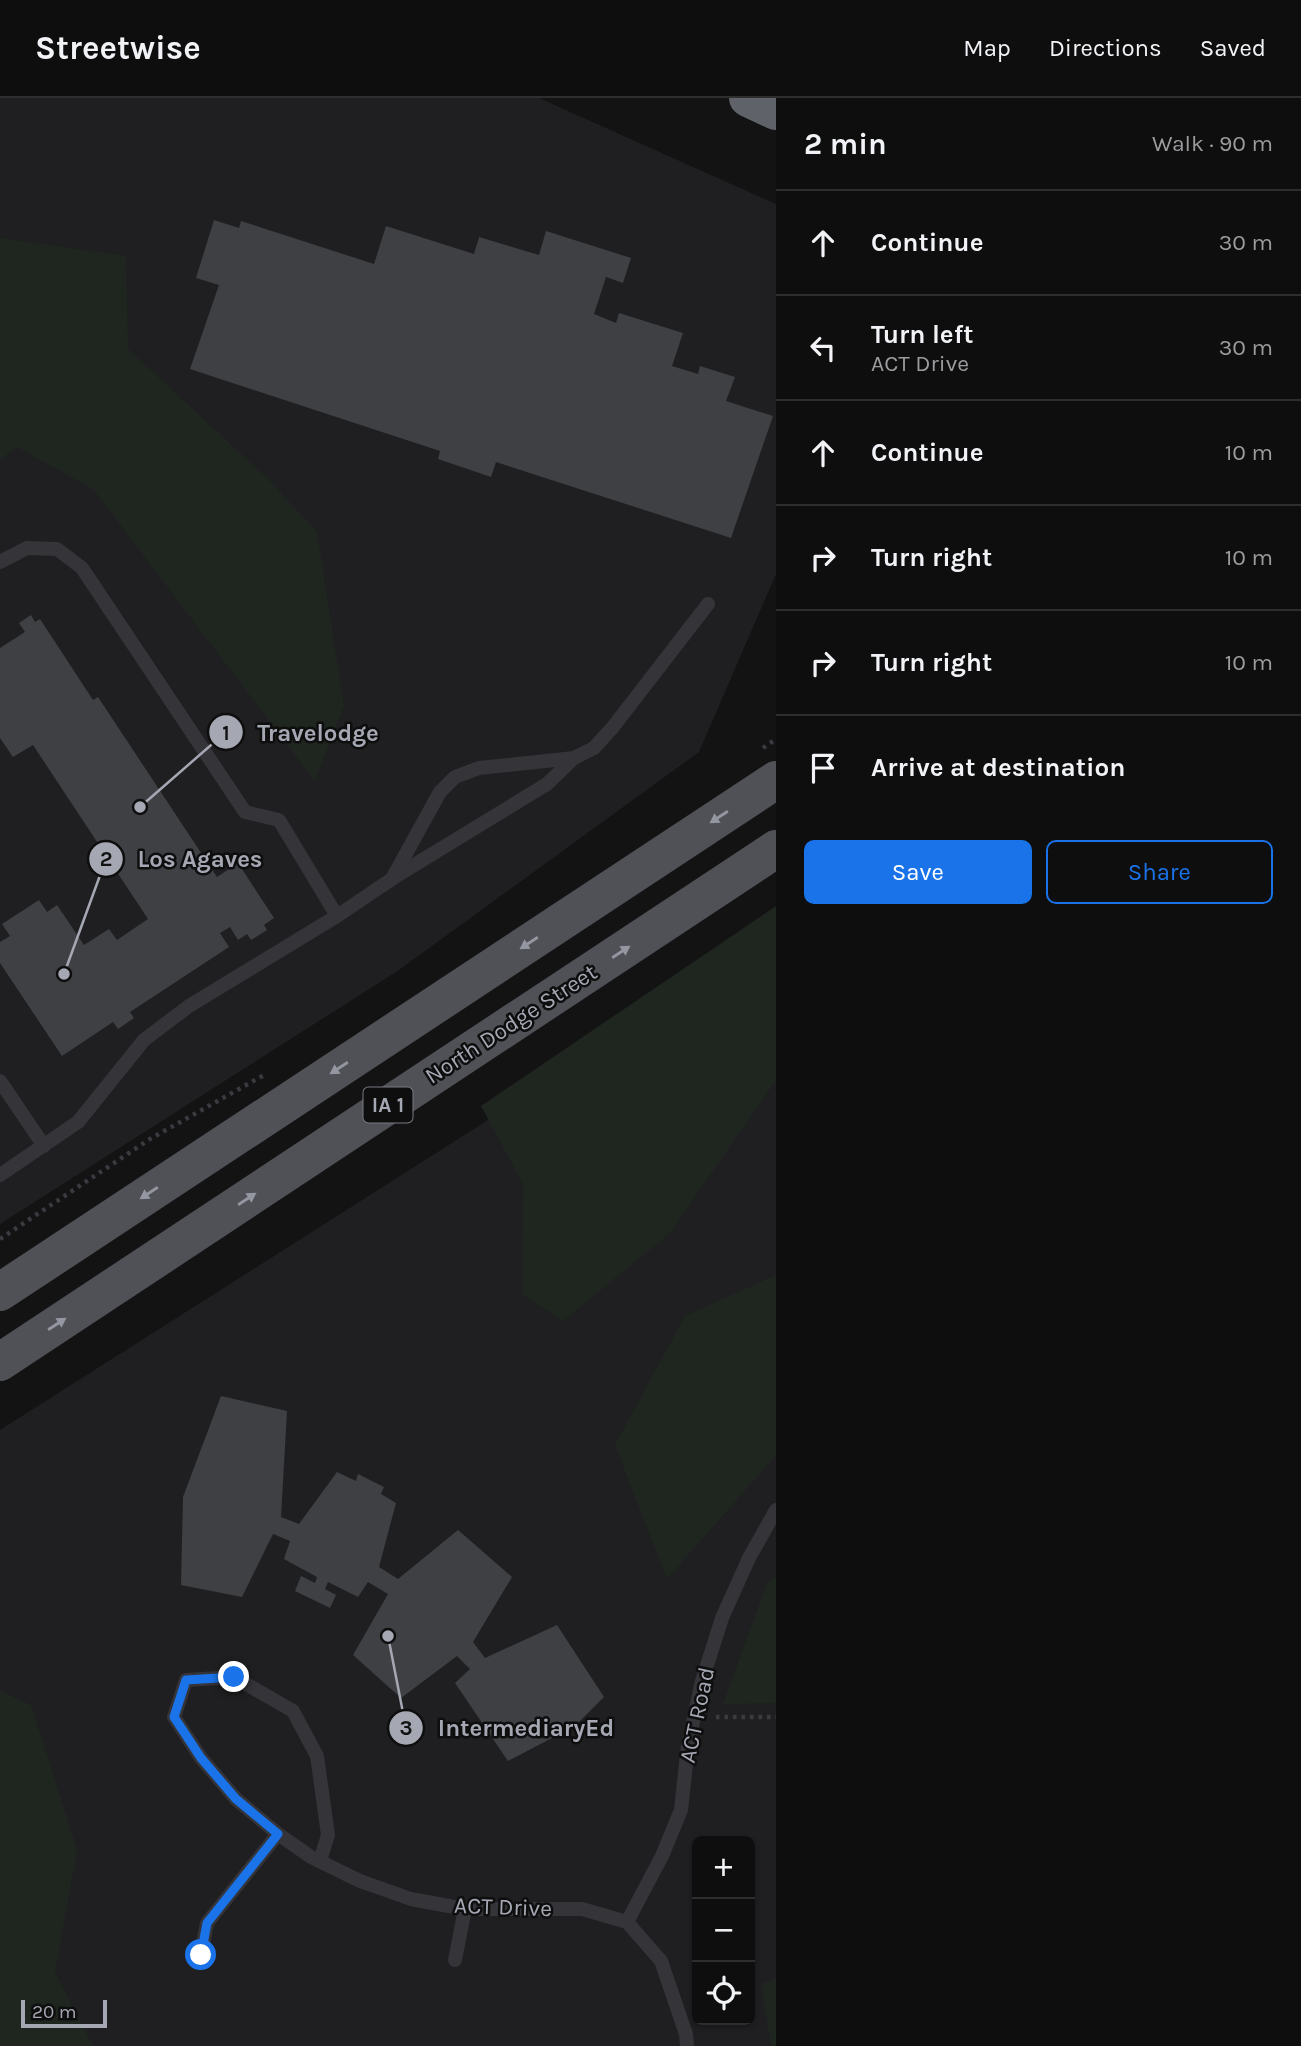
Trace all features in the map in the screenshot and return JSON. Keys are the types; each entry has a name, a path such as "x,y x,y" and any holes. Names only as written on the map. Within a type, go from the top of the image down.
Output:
{"highway":[{"path":"748,98 776,111"}],"main road":[{"name":"IA 1","path":"0,1292 764,767"},
{"name":"North Dodge Street","path":"0,1362 776,849"}],"lane":[{"path":"0,562 27,548 57,549 82,568 245,812 279,820 337,916"},
{"path":"0,1175 78,1122 144,1040 189,1006 547,784 574,758 594,748 708,604"},
{"path":"392,879 440,792 455,778 479,768 574,758"},
{"path":"0,1081 44,1146"},
{"name":"ACT Road","path":"627,1922 662,1856 681,1810 688,1745 702,1681 722,1618 748,1558 776,1510"},
{"name":"ACT Drive","path":"320,1861 328,1835 317,1756 293,1711 234,1677 186,1680 174,1717 201,1758 236,1799 278,1834 320,1861 360,1881 411,1899 465,1909 582,1909 627,1922"},
{"path":"201,1955 207,1923 278,1834"},
{"path":"455,1959 465,1909"},
{"path":"627,1922 661,1961 686,2034 687,2046"}],"path":[{"path":"764,767 776,739"},
{"path":"0,1239 150,1139 268,1073"},
{"path":"694,1717 776,1717"}],"shaded area":[{"path":"0,98 539,98 776,204 776,574 699,752 399,970 0,1224"},
{"path":"0,238 126,256 128,349 268,479 317,532 344,706 315,781 93,489 17,447 0,460"},
{"path":"776,906 776,1080 670,1233 563,1321 522,1294 523,1184 481,1106"},
{"path":"776,937 776,2046 0,2046 0,1430"},
{"path":"776,1275 776,1455 667,1579 615,1445 685,1316"},
{"path":"776,1576 776,1703 723,1704 767,1583"},
{"path":"0,1691 31,1705 77,1850 55,1972 93,2046 0,2046"},
{"path":"776,1979 776,2046 771,2046 761,1984"}],"building":[{"path":"214,220 239,228 241,221 374,264 386,226 474,254 479,237 539,255 546,231 631,258 623,283 606,277 594,314 616,323 619,313 683,333 672,366 698,374 700,366 735,377 726,401 773,416 731,538 496,462 491,477 438,459 440,451 190,369 219,285 196,278"},
{"path":"31,615 35,622 40,619 93,700 98,697 217,877 238,863 274,918 264,925 267,930 251,940 247,934 238,940 230,927 220,933 229,947 130,1012 134,1018 118,1029 113,1022 62,1056 0,963 0,942 10,936 2,924 39,900 47,912 57,905 84,945 109,929 117,940 148,919 33,745 13,757 0,738 0,648 25,632 19,623"},
{"path":"221,1396 287,1411 281,1517 299,1524 337,1472 356,1481 358,1474 384,1487 381,1494 396,1503 379,1567 398,1579 458,1530 512,1577 473,1642 485,1658 557,1625 604,1697 575,1726 508,1761 455,1683 470,1669 457,1656 401,1698 353,1655 388,1594 368,1582 358,1597 328,1582 325,1589 336,1595 330,1608 295,1591 301,1576 315,1583 317,1577 284,1559 290,1541 273,1534 242,1597 181,1585 183,1497"}],"place":[{"name":"Travelodge","path":"140,807"},
{"name":"Los Agaves","path":"64,974"},
{"name":"IntermediaryEd","path":"388,1636"}],"route":[{"path":"201,1955 207,1923 278,1834 236,1799 201,1758 174,1717 186,1680 234,1677"}]}
